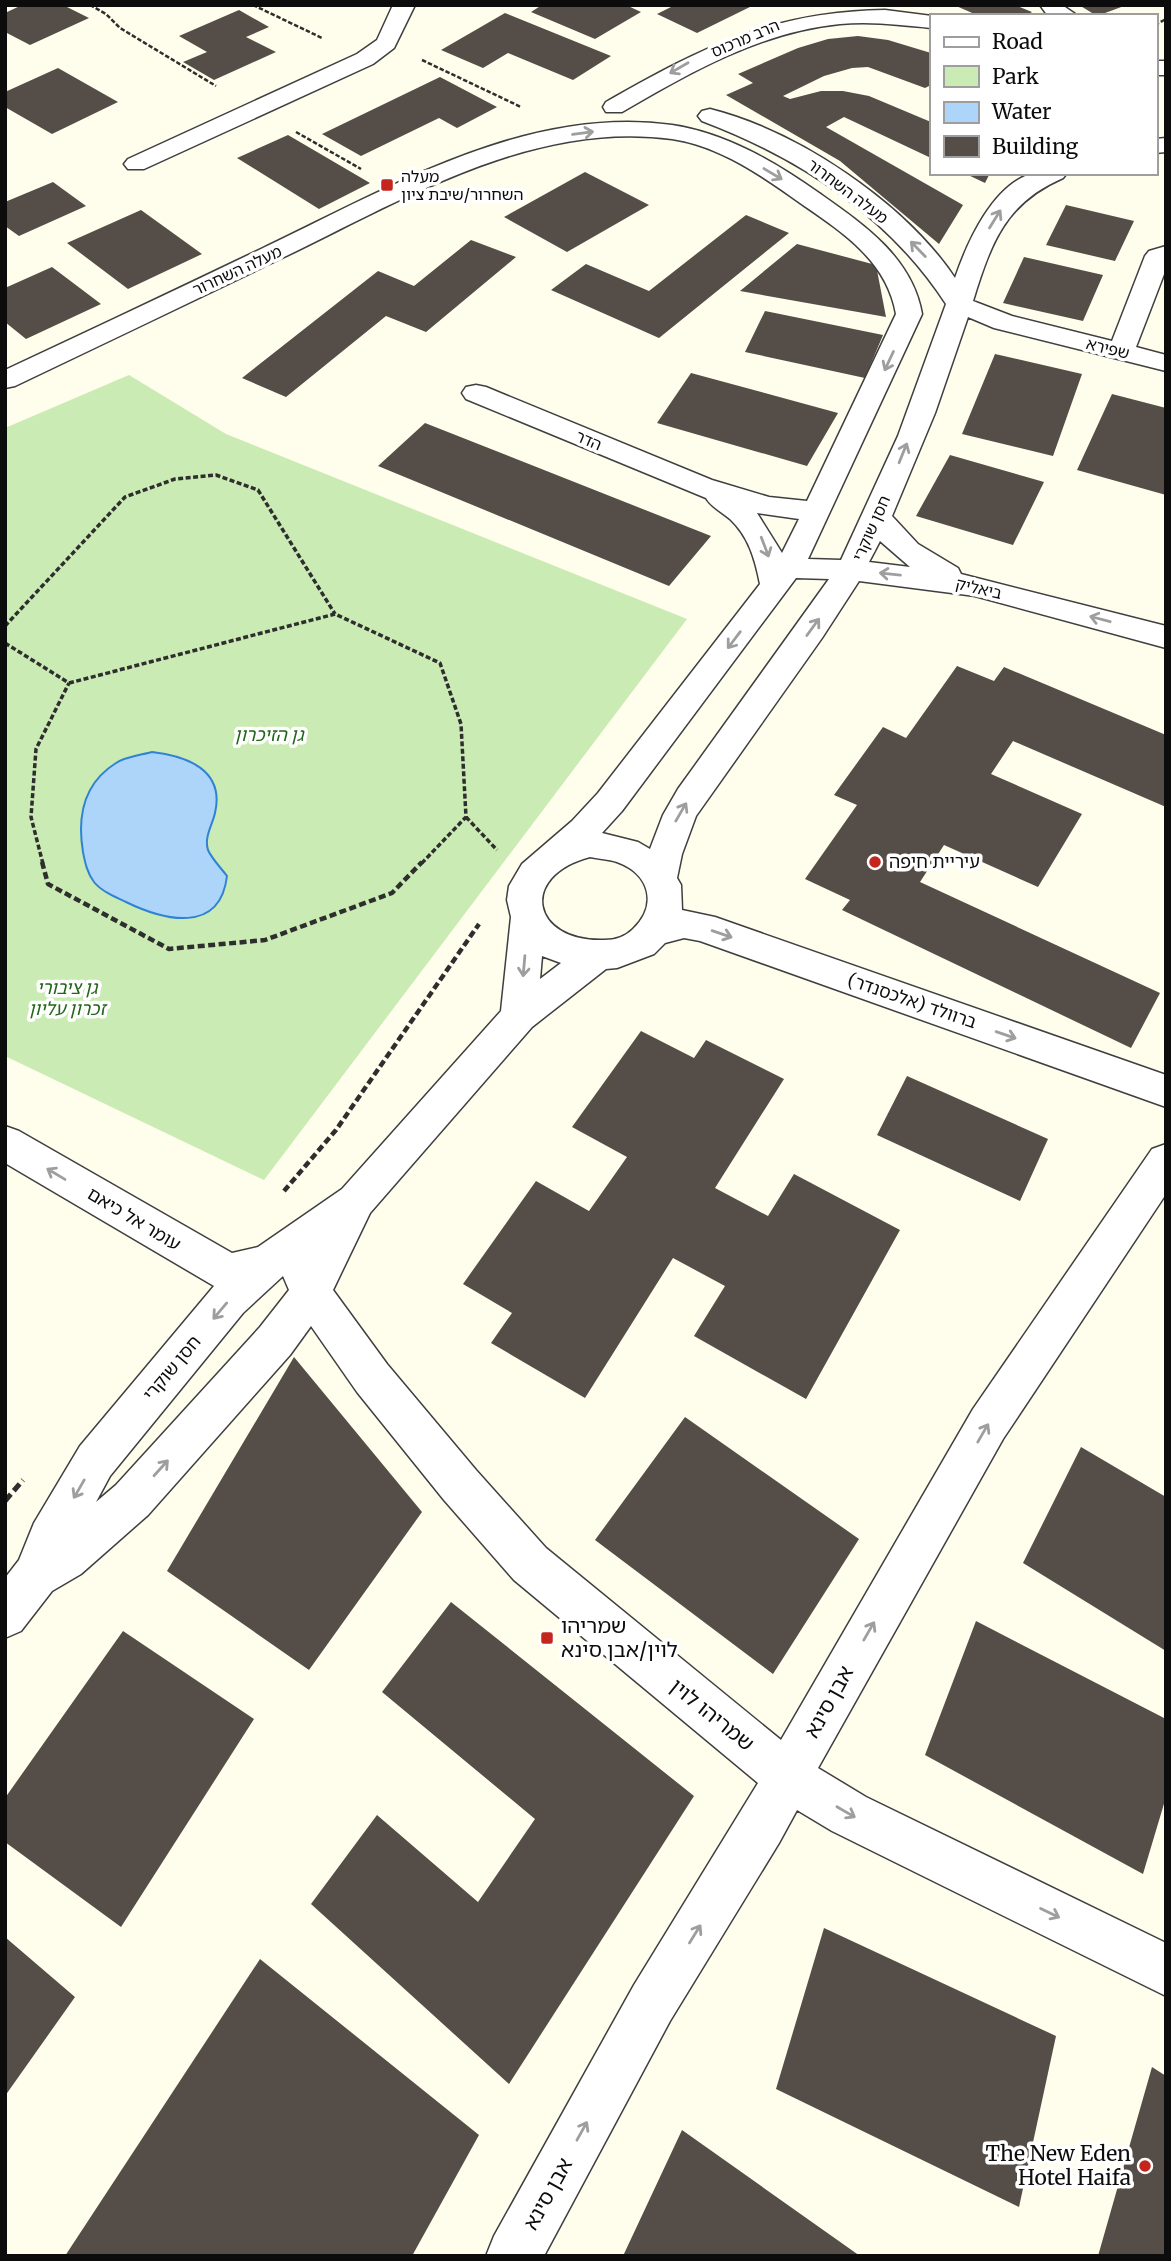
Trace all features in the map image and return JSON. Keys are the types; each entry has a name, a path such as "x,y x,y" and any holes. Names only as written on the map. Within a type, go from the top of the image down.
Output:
{"street":[{"path":"136,164 365,59 386,43 404,5"},
{"path":"781,22 822,5"},
{"path":"894,5 930,21"},
{"name":"הרב מרכוס","path":"614,107 687,63 781,22 810,15 858,12 930,21"},
{"name":"הרב מרכוס","path":"698,85 740,59 782,40 819,28 857,24 878,26 930,40"},
{"name":"מעלה השחרור","path":"470,162 505,141 549,120 614,107 658,107"},
{"name":"מעלה השחרור","path":"817,512 904,330 909,314 908,297 899,279 850,228 788,183 713,141 692,121 689,110 743,127 826,172 892,224 919,250 936,269 959,304"},
{"name":"מעלה השחרור","path":"5,380 470,162 544,139 601,131 670,131 713,141"},
{"name":"חסן שוקרי","path":"661,876 664,849 680,810 852,570 965,341 959,304 971,262 996,216 1008,201 1026,187 1051,175"},
{"path":"1121,351 1158,256 1166,253"},
{"name":"שפירא","path":"959,304 987,317 1166,363"},
{"name":"שפירא","path":"965,341 1051,335"},
{"name":"הדר","path":"476,393 721,497 750,520 781,577"},
{"name":"הדר","path":"702,487 768,506 817,512"},
{"path":"519,1016 528,917 525,900 528,884 537,868 597,818 781,577 817,512"},
{"path":"878,517 894,541 910,554 927,566 975,586"},
{"name":"ביאליק","path":"781,577 852,570 975,586 1166,637"},
{"path":"528,917 537,932 559,948 596,956 640,944 656,931 666,913 667,894 661,876 648,862 631,851 611,845 579,846 551,857"},
{"name":"ברוולד (אלכסנדר)","path":"656,931 684,924 702,927 1166,1091"},
{"name":"חסן שוקרי","path":"5,1615 36,1575 50,1539 95,1461 228,1300 268,1263 356,1201 519,1016 596,956"},
{"name":"עומר אל כיאם","path":"5,1143 218,1269 232,1272 268,1263"},
{"name":"אבן סינא","path":"514,2256 652,2003 762,1826 815,1725 988,1424 1166,1161"},
{"name":"חסן שוקרי","path":"36,1575 65,1558 132,1500 257,1360 311,1293 356,1201"},
{"name":"שמריהו לוין","path":"308,1235 299,1251 299,1259 300,1269 311,1293 358,1357 460,1485 530,1564 788,1777 849,1814 1166,1970"},
{"path":"257,1360 291,1346 314,1343 358,1357"}],"path":[{"path":"253,5 365,59"},
{"path":"266,11 272,5"},
{"path":"386,43 549,120"},
{"path":"5,626 125,496 176,479 216,475 258,490 335,614 440,663 461,724 466,817 392,893 265,940 169,949 48,884 32,817 36,749 69,683"},
{"path":"5,643 69,683 335,614"},
{"path":"277,1200 336,1130 484,916"},
{"path":"5,1501 27,1476"}],"green space":[{"name":"גן הזיכרון","path":"129,375 226,434 687,619 264,1180 5,1056 5,428"}],"water":[{"path":"152,752 190,762 209,776 214,786 217,798 207,845 212,857 227,876 222,895 213,907 202,915 172,917 141,908 100,888 87,867 81,826 82,813 90,790 96,780 116,763"}],"building":[{"path":"22,5 63,5 89,18 30,45 5,32 5,13"},
{"path":"542,5 626,5 641,12 595,39 531,12"},
{"path":"675,5 754,5 697,33 657,14"},
{"path":"954,5 1015,5 1032,12 1029,14 974,14"},
{"path":"1079,5 1124,5 1102,14 1094,14"},
{"path":"239,10 269,27 246,37 276,52 214,80 183,62 207,52 179,36"},
{"path":"505,13 611,56 573,80 508,53 483,68 441,50"},
{"path":"858,36 888,40 930,53 930,86 925,88 868,67 852,68 824,76 783,96 790,99 821,91 843,91 869,96 930,122 930,158 844,117 826,127 963,205 939,244 840,161 726,95 753,83 738,74 798,48 828,39"},
{"path":"58,68 118,102 52,134 5,107 5,92"},
{"path":"440,77 497,107 457,128 439,118 361,156 322,134"},
{"path":"288,135 370,183 319,209 237,158"},
{"path":"585,172 649,205 567,252 504,217"},
{"path":"968,175 989,175 985,183"},
{"path":"53,182 86,206 19,236 5,226 5,202"},
{"path":"1066,205 1134,221 1115,261 1046,245"},
{"path":"141,210 202,254 128,289 67,243"},
{"path":"746,215 789,233 659,338 551,290 586,264 649,291"},
{"path":"471,240 516,257 426,332 386,316 286,397 242,378 378,271 414,286"},
{"path":"797,244 876,265 886,317 740,291"},
{"path":"1024,257 1103,275 1083,321 1003,303"},
{"path":"52,267 101,304 26,339 5,322 5,288"},
{"path":"765,311 883,335 865,378 745,352"},
{"path":"995,354 1082,374 1053,456 962,434"},
{"path":"691,373 838,413 807,466 657,423"},
{"path":"1112,394 1166,408 1166,495 1077,470"},
{"path":"425,423 711,536 669,586 378,466"},
{"path":"950,455 1044,482 1013,545 916,516"},
{"name":"עיריית חיפה","path":"957,666 994,681 1004,667 1166,735 1166,807 1013,741 991,774 1082,814 1038,887 944,845 920,882 1160,993 1131,1048 842,910 850,900 805,879 857,805 834,795 883,727 906,738"},
{"path":"641,1031 694,1058 706,1040 784,1079 715,1188 768,1216 794,1174 900,1230 806,1399 694,1336 725,1286 673,1258 585,1398 491,1343 512,1313 463,1284 536,1181 589,1211 627,1157 572,1127"},
{"path":"907,1076 1048,1139 1020,1201 877,1135"},
{"path":"294,1357 422,1512 309,1670 167,1571"},
{"path":"685,1417 859,1539 773,1674 595,1540"},
{"path":"1081,1447 1166,1497 1166,1651 1023,1563"},
{"path":"451,1602 694,1796 509,2084 311,1904 377,1815 478,1902 535,1819 382,1692"},
{"path":"976,1621 1166,1719 1166,1797 1143,1874 925,1755"},
{"path":"123,1631 254,1719 121,1927 5,1842 5,1798"},
{"path":"824,1928 1056,2036 1019,2207 776,2089"},
{"path":"5,1937 75,1997 5,2096"},
{"path":"260,1959 479,2135 412,2256 65,2256"},
{"name":"The New Eden Hotel Haifa","path":"1152,2067 1166,2076 1166,2256 1098,2256"},
{"path":"682,2130 860,2256 623,2256"}],"place":[{"name":"מעלה השחרור/שיבת ציון","path":"387,185"},
{"name":"עיריית חיפה","path":"875,862"},
{"name":"שמריהו לוין/אבן סינא","path":"547,1638"},
{"name":"The New Eden Hotel Haifa","path":"1145,2166"}],"park label":[{"name":"גן ציבורי זכרון עליון","path":"67,998"}]}
